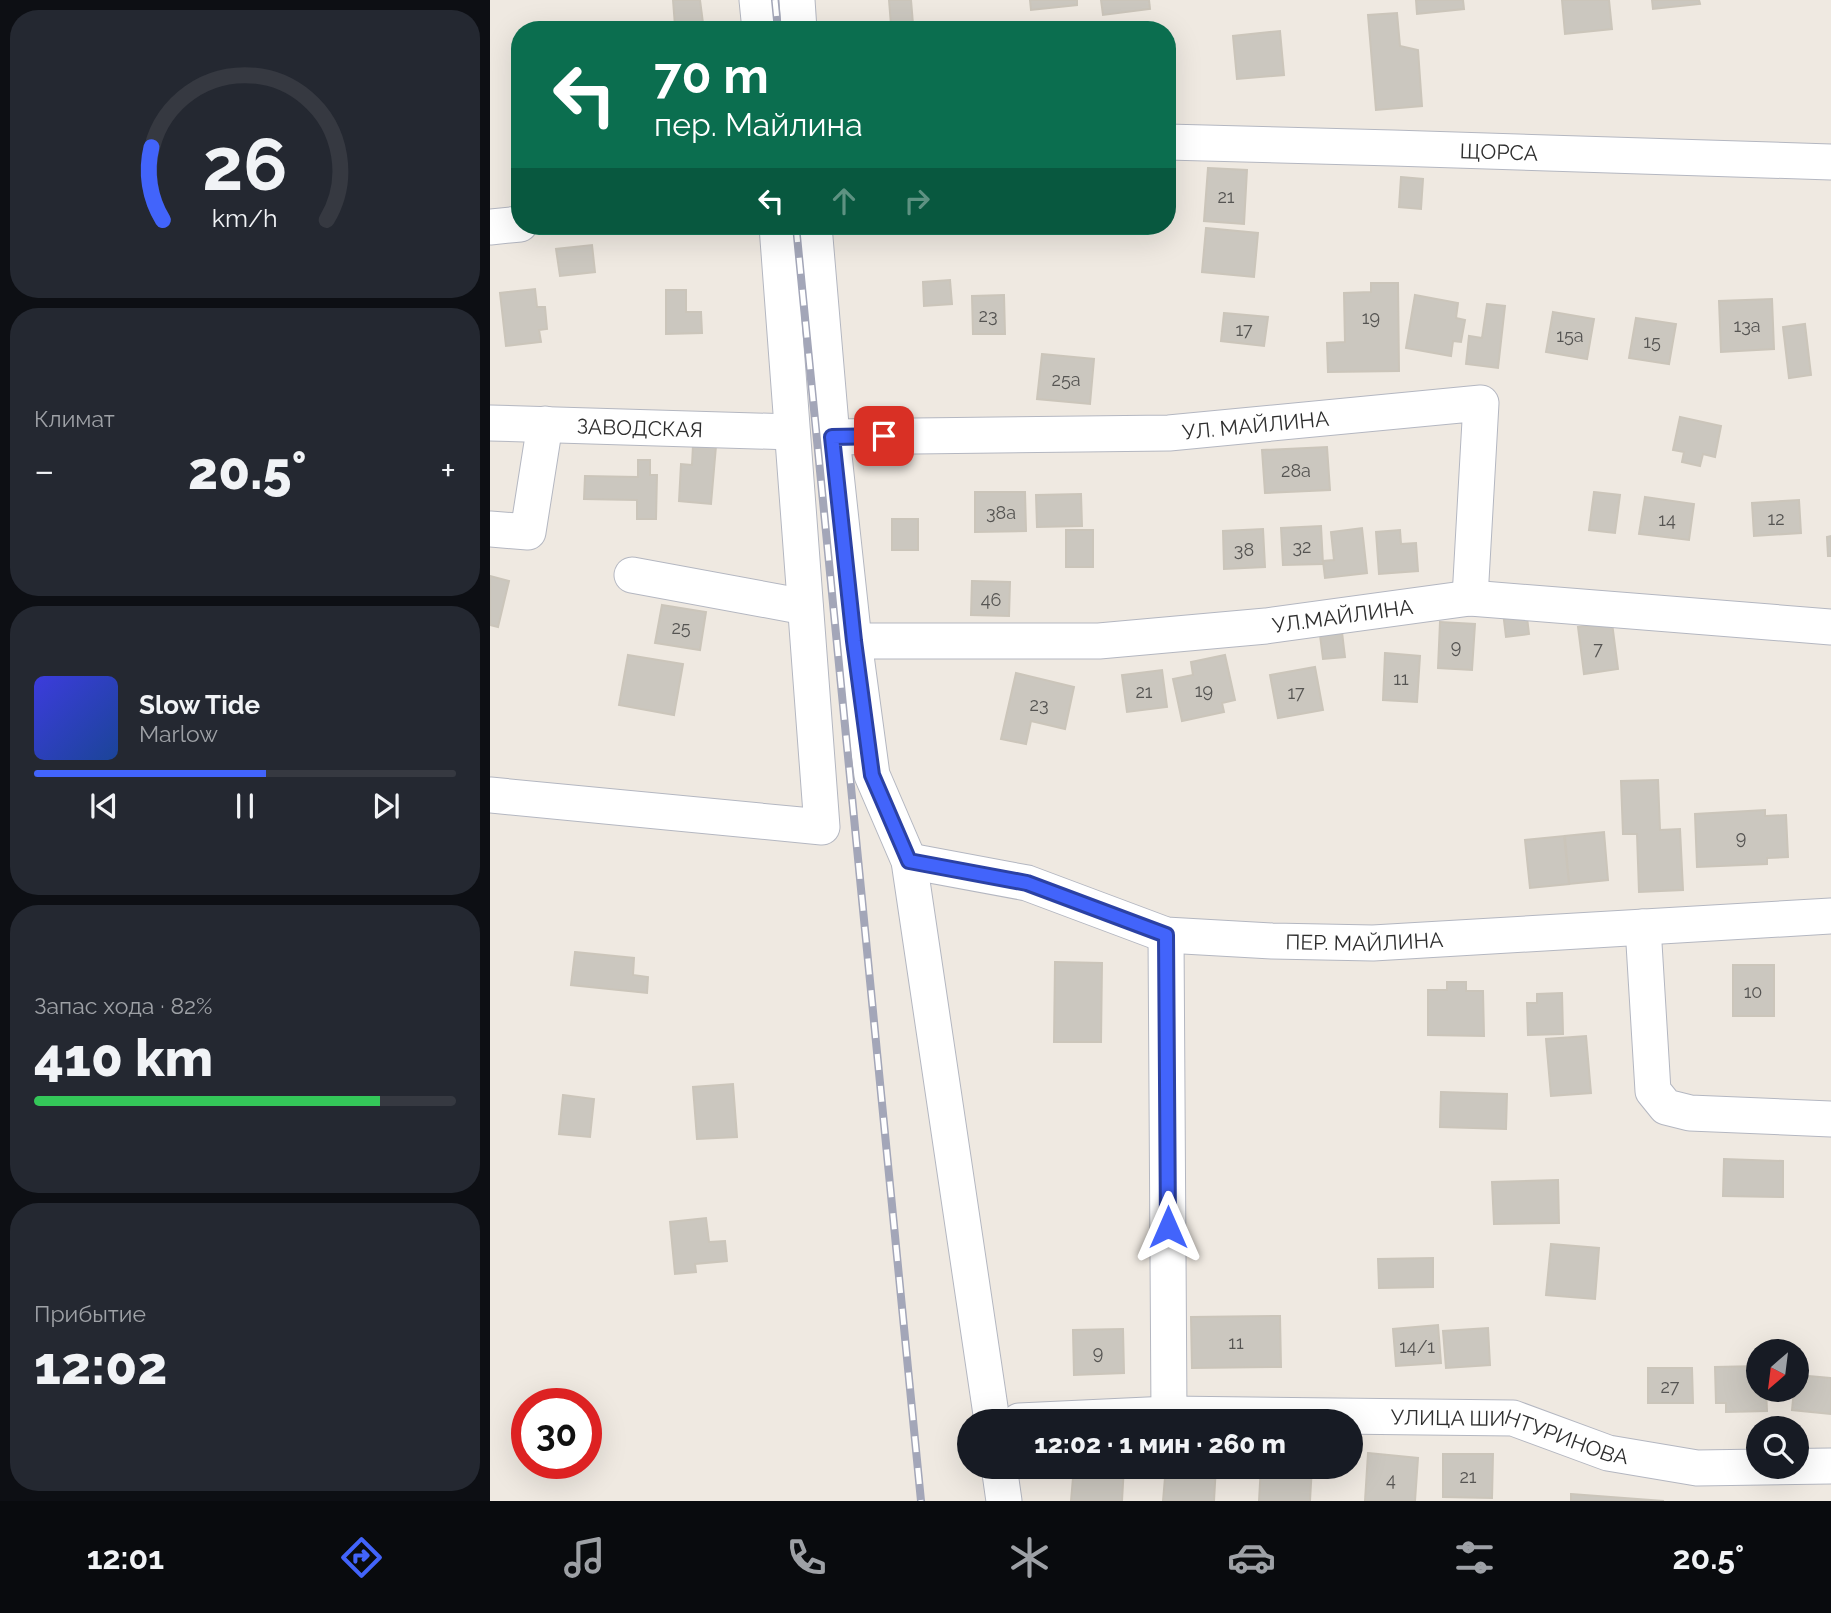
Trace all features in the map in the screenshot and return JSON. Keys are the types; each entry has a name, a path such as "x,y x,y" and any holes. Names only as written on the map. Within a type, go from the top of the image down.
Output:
{"street":[{"path":"757,0 759,21"},
{"path":"797,0 798,21"},
{"name":"ЩОРСА","path":"1176,142 1831,162"},
{"path":"490,227 511,225"},
{"path":"490,794 822,827 778,235"},
{"path":"815,235 832,437 854,641 872,775 909,861 990,1409"},
{"name":"УЛ. МАЙЛИНА","path":"832,437 1169,433 1481,403 1470,598"},
{"name":"ЗАВОДСКАЯ","path":"490,423 792,432"},
{"path":"490,529 528,532 545,424"},
{"path":"632,575 806,607"},
{"name":"УЛ.МАЙЛИНА","path":"854,641 1098,641 1266,626 1470,598 1831,627"},
{"name":"ПЕР. МАЙЛИНА","path":"909,861 1027,883 1166,935 1272,942 1373,943 1831,916"},
{"path":"1643,927 1653,1091 1666,1107 1690,1113 1831,1119"},
{"path":"1166,935 1169,1409"},
{"name":"УЛИЦА ШИНТУРИНОВА","path":"1363,1416 1513,1418 1608,1453 1697,1468 1831,1466"},
{"path":"1001,1479 1004,1501"}],"building":[{"path":"673,0 700,0 703,21 675,21"},
{"path":"889,0 911,0 913,21 891,21"},
{"path":"1030,0 1077,0 1077,5 1031,10"},
{"path":"1101,0 1149,0 1150,9 1103,15"},
{"path":"1416,0 1463,0 1464,9 1417,14"},
{"path":"1562,0 1609,0 1612,29 1565,34"},
{"path":"1652,0 1699,0 1700,4 1653,9"},
{"path":"1397,13 1400,46 1418,50 1422,106 1376,110 1368,15"},
{"path":"1280,31 1284,75 1237,79 1233,36"},
{"path":"1208,168 1247,170 1244,224 1204,221"},
{"path":"1401,177 1423,179 1421,209 1399,207"},
{"path":"1206,228 1258,233 1254,277 1202,272"},
{"path":"592,245 595,272 560,276 556,249"},
{"path":"950,280 952,304 924,306 923,282"},
{"path":"1371,283 1398,283 1399,371 1328,372 1327,343 1345,342 1344,293 1371,292"},
{"path":"535,289 537,307 545,307 547,329 539,330 541,342 506,346 500,293"},
{"path":"666,290 686,290 686,312 701,312 702,333 666,334"},
{"path":"1004,295 1005,334 973,334 972,296"},
{"path":"1415,295 1458,303 1456,318 1465,320 1461,342 1453,341 1451,356 1406,348"},
{"path":"1772,299 1774,349 1721,352 1719,301"},
{"path":"1487,304 1505,306 1498,368 1466,364 1469,336 1482,338"},
{"path":"1553,312 1594,319 1587,359 1546,352"},
{"path":"1224,313 1268,317 1264,346 1221,341"},
{"path":"1636,318 1676,324 1669,364 1629,358"},
{"path":"1805,324 1811,375 1789,378 1783,327"},
{"path":"1042,354 1094,359 1090,404 1037,399"},
{"path":"1680,417 1721,426 1715,457 1703,454 1700,466 1682,462 1684,452 1673,450"},
{"path":"693,445 716,446 711,504 679,501 681,464 692,465"},
{"path":"1327,447 1330,490 1265,493 1262,450"},
{"path":"638,460 650,460 650,475 657,475 656,519 637,519 637,500 584,499 585,476 638,477"},
{"path":"975,492 1025,492 1026,531 975,532"},
{"path":"1594,492 1620,495 1615,533 1589,530"},
{"path":"1081,494 1082,526 1037,527 1036,495"},
{"path":"1645,497 1694,504 1689,540 1639,534"},
{"path":"1799,500 1801,533 1754,536 1752,503"},
{"path":"892,519 918,519 918,550 892,550"},
{"path":"1321,526 1323,564 1283,565 1281,528"},
{"path":"1362,528 1367,573 1325,578 1323,561 1334,560 1331,532"},
{"path":"1263,529 1265,567 1224,569 1223,531"},
{"path":"1066,530 1093,530 1093,567 1066,567"},
{"path":"1400,530 1401,544 1416,543 1418,571 1379,574 1376,532"},
{"path":"1831,536 1831,556 1828,556 1827,537"},
{"path":"490,576 509,581 498,627 490,625"},
{"path":"972,581 1010,582 1009,616 971,615"},
{"path":"662,605 706,612 700,650 655,643"},
{"path":"1526,609 1529,634 1506,637 1503,612"},
{"path":"1440,622 1475,624 1472,670 1438,668"},
{"path":"1612,623 1618,669 1584,674 1578,627"},
{"path":"1342,632 1345,657 1323,659 1320,635"},
{"path":"1385,653 1420,656 1417,702 1383,700"},
{"path":"628,655 683,664 674,715 619,705"},
{"path":"1225,655 1235,700 1222,703 1224,712 1182,721 1173,679 1193,675 1191,662"},
{"path":"1315,667 1323,710 1278,718 1270,675"},
{"path":"1162,670 1167,707 1127,712 1122,675"},
{"path":"1016,673 1074,687 1065,729 1031,721 1026,744 1001,739"},
{"path":"1658,780 1660,830 1680,829 1683,890 1639,892 1637,834 1623,834 1621,781"},
{"path":"1765,810 1765,816 1786,815 1788,857 1767,858 1767,864 1697,867 1695,814"},
{"path":"1604,832 1608,880 1569,884 1565,836"},
{"path":"1564,836 1569,884 1530,888 1525,840"},
{"path":"575,952 634,958 633,975 648,977 647,993 571,985"},
{"path":"1055,962 1102,963 1101,1042 1054,1042"},
{"path":"1733,965 1774,965 1774,1016 1733,1016"},
{"path":"1447,982 1466,982 1466,991 1483,991 1484,1036 1428,1035 1428,990 1447,990"},
{"path":"1562,993 1563,1034 1528,1035 1527,1003 1537,1003 1537,994"},
{"path":"1586,1036 1591,1093 1551,1096 1546,1039"},
{"path":"733,1084 737,1137 697,1139 693,1087"},
{"path":"1441,1092 1507,1094 1506,1129 1440,1127"},
{"path":"563,1095 594,1099 590,1137 559,1134"},
{"path":"1724,1159 1783,1161 1783,1197 1723,1196"},
{"path":"1558,1180 1559,1223 1494,1224 1492,1182"},
{"path":"706,1218 709,1242 725,1241 727,1261 695,1264 696,1272 675,1274 670,1222"},
{"path":"1551,1244 1599,1248 1595,1299 1546,1295"},
{"path":"1433,1258 1433,1287 1379,1288 1378,1259"},
{"path":"1280,1316 1281,1367 1192,1368 1191,1317"},
{"path":"1438,1325 1441,1363 1396,1366 1393,1329"},
{"path":"1488,1328 1490,1365 1446,1368 1443,1331"},
{"path":"1123,1329 1124,1373 1074,1375 1073,1330"},
{"path":"1746,1366 1746,1402 1767,1402 1767,1411 1726,1412 1726,1403 1716,1403 1715,1367"},
{"path":"1648,1368 1692,1368 1693,1403 1648,1403"},
{"path":"1810,1376 1831,1378 1831,1414 1792,1410 1793,1402 1810,1402"},
{"path":"1368,1453 1418,1458 1415,1501 1365,1501"},
{"path":"1443,1454 1493,1454 1492,1498 1443,1497"},
{"path":"1073,1479 1123,1479 1122,1501 1071,1501"},
{"path":"1165,1479 1215,1479 1214,1501 1163,1501"},
{"path":"1260,1479 1311,1479 1310,1501 1259,1501"},
{"path":"1571,1494 1664,1501 1571,1501"}],"railway":[{"path":"775,0 777,21"},
{"path":"797,235 921,1501"}],"route":[{"path":"884,436 832,437 854,641 872,775 909,861 1027,883 1166,935 1168,1227"}]}
